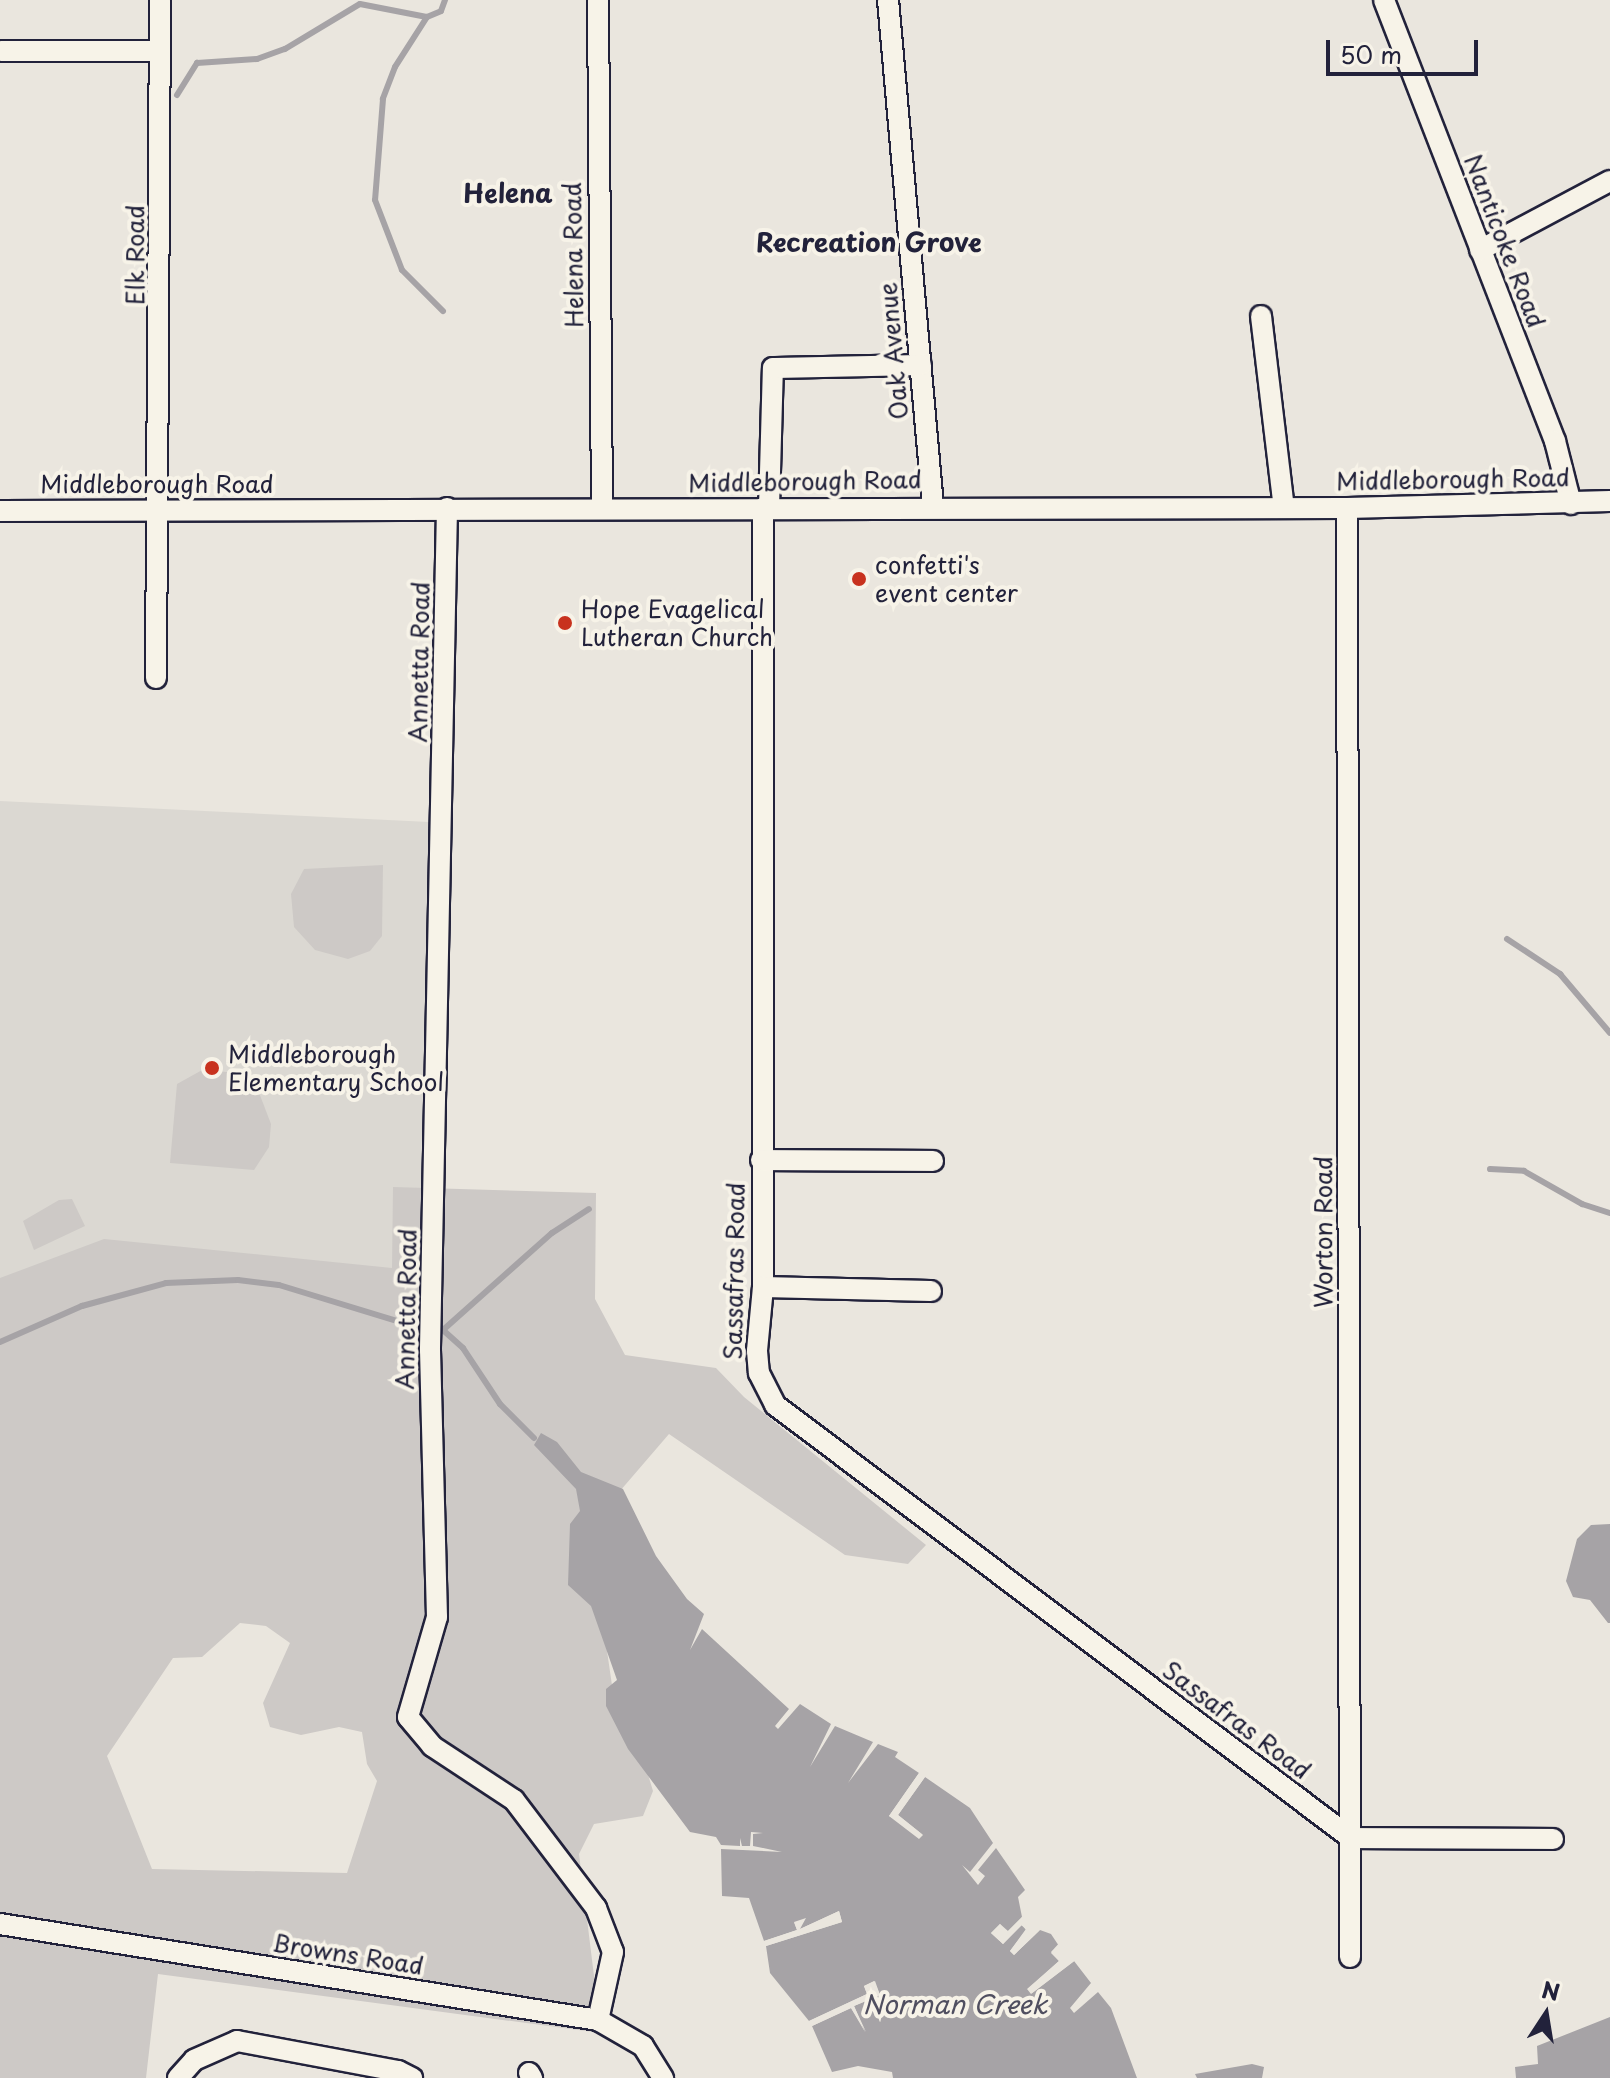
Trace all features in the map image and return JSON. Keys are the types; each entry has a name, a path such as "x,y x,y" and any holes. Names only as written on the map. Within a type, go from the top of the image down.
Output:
{"street":[{"name":"Elk Road","path":"156,678 160,0"},
{"name":"Helena Road","path":"598,0 602,509"},
{"name":"Oak Avenue","path":"888,0 933,506"},
{"name":"Nanticoke Road","path":"1384,0 1555,441 1571,504"},
{"path":"1,51 160,51"},
{"path":"1480,250 1574,203 1610,181"},
{"path":"1261,316 1284,508"},
{"name":"Sassafras Road","path":"921,365 773,368 766,508 761,1160 763,1287 759,1373 775,1405 1351,1838"},
{"name":"Middleborough Road","path":"0,511 933,506 1347,508 1610,501"},
{"name":"Annetta Road","path":"447,508 430,1350 437,1617 408,1717 432,1746 514,1800 596,1908 613,1952 598,2020"},
{"name":"Worton Road","path":"1347,508 1350,1957"},
{"path":"761,1160 933,1161"},
{"path":"763,1287 931,1291"},
{"path":"1351,1838 1553,1839"},
{"name":"Browns Road","path":"0,1924 598,2020 643,2046 663,2078"},
{"path":"178,2078 194,2060 237,2041 398,2071 412,2078"}],"shaded area":[{"name":"Middleborough Elementary School","path":"0,801 429,822 418,1314 0,1399"},
{"path":"383,865 382,936 370,951 348,959 315,950 294,927 291,894 304,869"},
{"path":"204,1069 233,1073 258,1090 271,1124 269,1147 254,1170 170,1163 177,1084"},
{"path":"393,1187 596,1193 595,1299 625,1355 716,1368 744,1397 926,1545 908,1564 845,1555 669,1434 589,1527 615,1706 640,1748 653,1791 643,1816 594,1824 579,1854 601,2033 158,1974 146,2078 0,2078 0,1278 104,1239 392,1268","holes":["240,1623 266,1626 290,1643 263,1703 270,1727 301,1735 339,1727 362,1732 367,1764 377,1781 347,1873 152,1869 107,1756 173,1658 202,1657"]},
{"path":"72,1199 85,1226 34,1250 23,1221 59,1200"}],"water":[{"name":"Norman Creek","path":"541,1433 557,1442 581,1472 623,1489 656,1556 687,1599 704,1614 690,1650 702,1629 789,1709 775,1726 778,1729 800,1704 831,1724 810,1767 835,1726 873,1742 848,1783 878,1744 898,1752 895,1757 919,1773 889,1816 923,1835 898,1815 925,1777 970,1808 993,1843 970,1872 962,1865 978,1885 985,1876 978,1870 996,1848 1025,1890 1018,1897 1022,1917 1007,1932 1000,1924 991,1933 1003,1944 1021,1925 1026,1929 1010,1951 1014,1955 1040,1930 1051,1934 1059,1946 1051,1953 1059,1961 1028,1989 1032,1993 1074,1961 1091,1983 1070,2008 1074,2013 1098,1992 1111,2008 1137,2078 893,2078 892,2072 858,2066 832,2072 812,2026 851,2008 865,2032 854,2006 880,1995 875,1981 864,1986 867,1994 809,2021 770,1973 766,1946 842,1922 839,1911 800,1929 794,1922 797,1930 764,1941 749,1898 722,1896 721,1849 782,1852 753,1846 753,1834 763,1833 751,1832 750,1846 742,1846 740,1838 740,1846 721,1845 716,1837 690,1832 628,1749 606,1706 606,1689 617,1680 591,1606 568,1585 570,1524 580,1511 576,1489 534,1445"},
{"path":"1610,1524 1608,1623 1590,1600 1573,1597 1566,1581 1577,1539 1591,1525"},
{"path":"1610,2017 1610,2078 1516,2078 1515,2067 1538,2064 1537,2046"},
{"path":"1252,2064 1264,2067 1262,2078 1197,2078 1195,2074"}],"pier":[{"path":"919,1773 925,1777 898,1815 923,1835 919,1839 889,1816"},
{"path":"839,1911 842,1922 766,1946 764,1941 797,1930 794,1922 806,1918 800,1929"},
{"path":"1022,1917 1029,1935 1040,1930 1014,1955 1010,1951 1026,1930 1022,1925 1003,1944 991,1933 1000,1924 1008,1931"},
{"path":"1062,1940 1057,1953 1067,1961 1077,1959 1031,1994 1027,1989 1059,1961 1051,1952"},
{"path":"874,1981 880,1995 854,2006 866,2032 851,2008 812,2026 809,2021 867,1994 864,1986"}],"waterway":[{"path":"177,95 197,63 257,59 285,49 360,4 427,17 441,11 445,0"},
{"path":"427,17 395,67 383,99 375,200 402,270 443,311"},
{"path":"1507,939 1560,974 1610,1033"},
{"path":"1490,1169 1524,1171 1582,1204 1610,1213"},
{"path":"534,1438 500,1404 463,1348 443,1330 552,1233 589,1209"},
{"path":"0,1342 82,1306 166,1283 238,1280 279,1285 413,1326"}],"place":[{"name":"confetti's event center","path":"859,579"},
{"name":"Hope Evagelical Lutheran Church","path":"565,623"},
{"name":"Middleborough Elementary School","path":"212,1068"}],"district":[{"name":"Helena","path":"508,193"},
{"name":"Recreation Grove","path":"869,242"}]}
